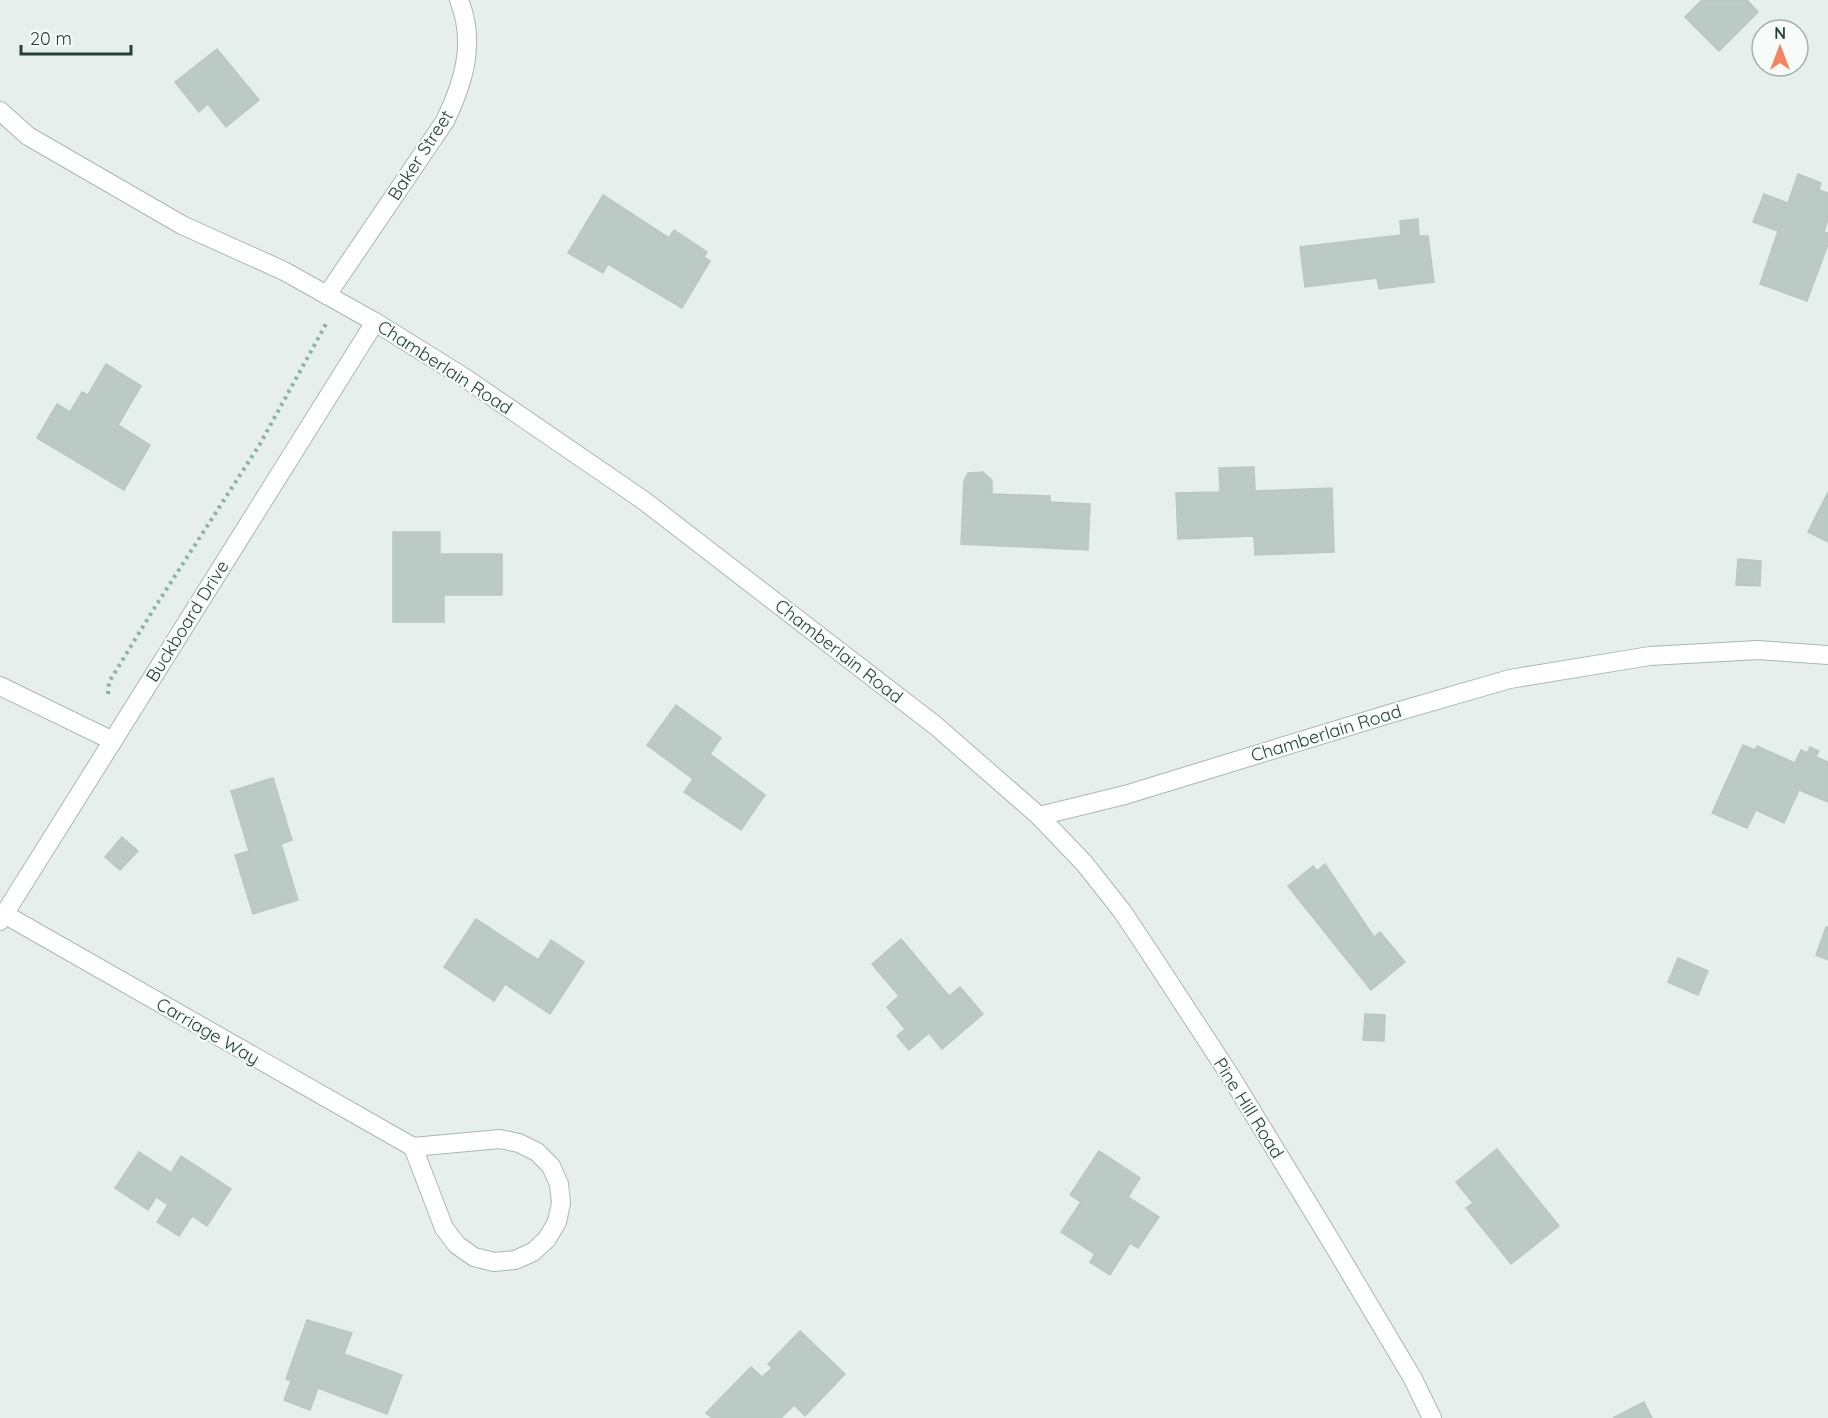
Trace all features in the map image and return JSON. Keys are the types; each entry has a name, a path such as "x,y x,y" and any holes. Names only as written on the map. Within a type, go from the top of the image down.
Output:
{"street":[{"name":"Baker Street","path":"327,295 445,121 455,102 468,52 466,29 459,0"},
{"name":"Chamberlain Road","path":"0,111 28,136 182,225 284,271 375,322 465,378 643,500 936,726 1039,816 1125,795 1510,679 1650,656 1758,650 1828,655"},
{"name":"Buckboard Drive","path":"2,917 375,322"},
{"path":"0,686 113,741"},
{"name":"Pine Hill Road","path":"1039,816 1084,863 1122,911 1231,1077 1412,1377 1432,1418"},
{"name":"Carriage Way","path":"2,917 413,1147"},
{"path":"500,1140 519,1143 537,1152 551,1166 559,1184 561,1203 557,1222 548,1239 533,1252 515,1260 494,1262 474,1257 457,1245 444,1228 413,1147 500,1140"}],"path":[{"path":"92,730 107,702 109,682 260,444 326,323 375,322"}],"building":[{"path":"1702,0 1747,0 1758,12 1719,51 1685,17"},
{"path":"217,49 259,100 226,127 208,104 199,112 175,82"},
{"path":"1798,174 1821,183 1819,190 1828,193 1828,219 1824,232 1828,233 1828,244 1807,301 1760,284 1778,231 1753,222 1764,194 1788,203"},
{"path":"603,195 669,238 674,230 707,252 704,257 710,261 682,308 608,264 603,273 568,253"},
{"path":"1418,219 1419,236 1428,236 1434,282 1379,289 1377,278 1305,287 1300,247 1401,235 1400,221"},
{"path":"106,364 141,386 118,425 150,445 124,490 37,438 57,404 70,412 82,392 88,395"},
{"path":"1254,467 1255,491 1332,488 1334,552 1255,555 1254,536 1178,539 1176,493 1220,492 1219,468"},
{"path":"983,472 992,480 992,494 1050,496 1050,502 1090,504 1088,550 961,544 964,481 968,473"},
{"path":"1828,492 1828,542 1808,532"},
{"path":"393,532 440,532 440,554 502,554 502,595 444,595 444,622 393,622"},
{"path":"1738,559 1761,561 1760,586 1736,585"},
{"path":"676,705 721,738 710,754 765,795 741,830 684,792 693,779 647,745"},
{"path":"1743,745 1755,750 1757,746 1795,763 1801,750 1807,753 1810,747 1819,751 1816,757 1828,762 1828,802 1799,790 1784,823 1756,810 1747,828 1712,813"},
{"path":"273,778 292,840 281,844 298,900 253,914 235,855 249,851 231,791"},
{"path":"122,837 138,851 120,870 105,857"},
{"path":"1325,864 1374,937 1380,932 1405,962 1371,990 1288,886 1313,866 1317,871"},
{"path":"476,919 538,960 551,940 584,962 550,1014 505,984 494,1001 444,967"},
{"path":"1826,927 1828,928 1828,960 1816,955"},
{"path":"901,939 949,996 960,987 983,1014 942,1049 929,1033 909,1050 897,1036 905,1029 887,1007 899,996 872,964"},
{"path":"1678,958 1708,971 1698,995 1668,982"},
{"path":"1365,1014 1385,1015 1384,1041 1363,1040"},
{"path":"1497,1149 1559,1226 1511,1264 1466,1208 1473,1203 1456,1182"},
{"path":"1099,1151 1140,1178 1128,1197 1159,1217 1138,1248 1130,1243 1110,1275 1090,1262 1095,1254 1061,1232 1081,1202 1070,1195"},
{"path":"139,1152 171,1173 181,1156 231,1189 207,1226 192,1216 179,1236 157,1222 168,1205 156,1197 148,1210 115,1188"},
{"path":"307,1320 352,1333 344,1354 402,1375 387,1414 318,1388 310,1410 284,1400 291,1381 286,1379"},
{"path":"800,1331 845,1374 805,1416 794,1405 781,1418 712,1418 706,1413 751,1367 762,1377 772,1368 768,1364"},
{"path":"1644,1402 1652,1418 1613,1418"}]}
